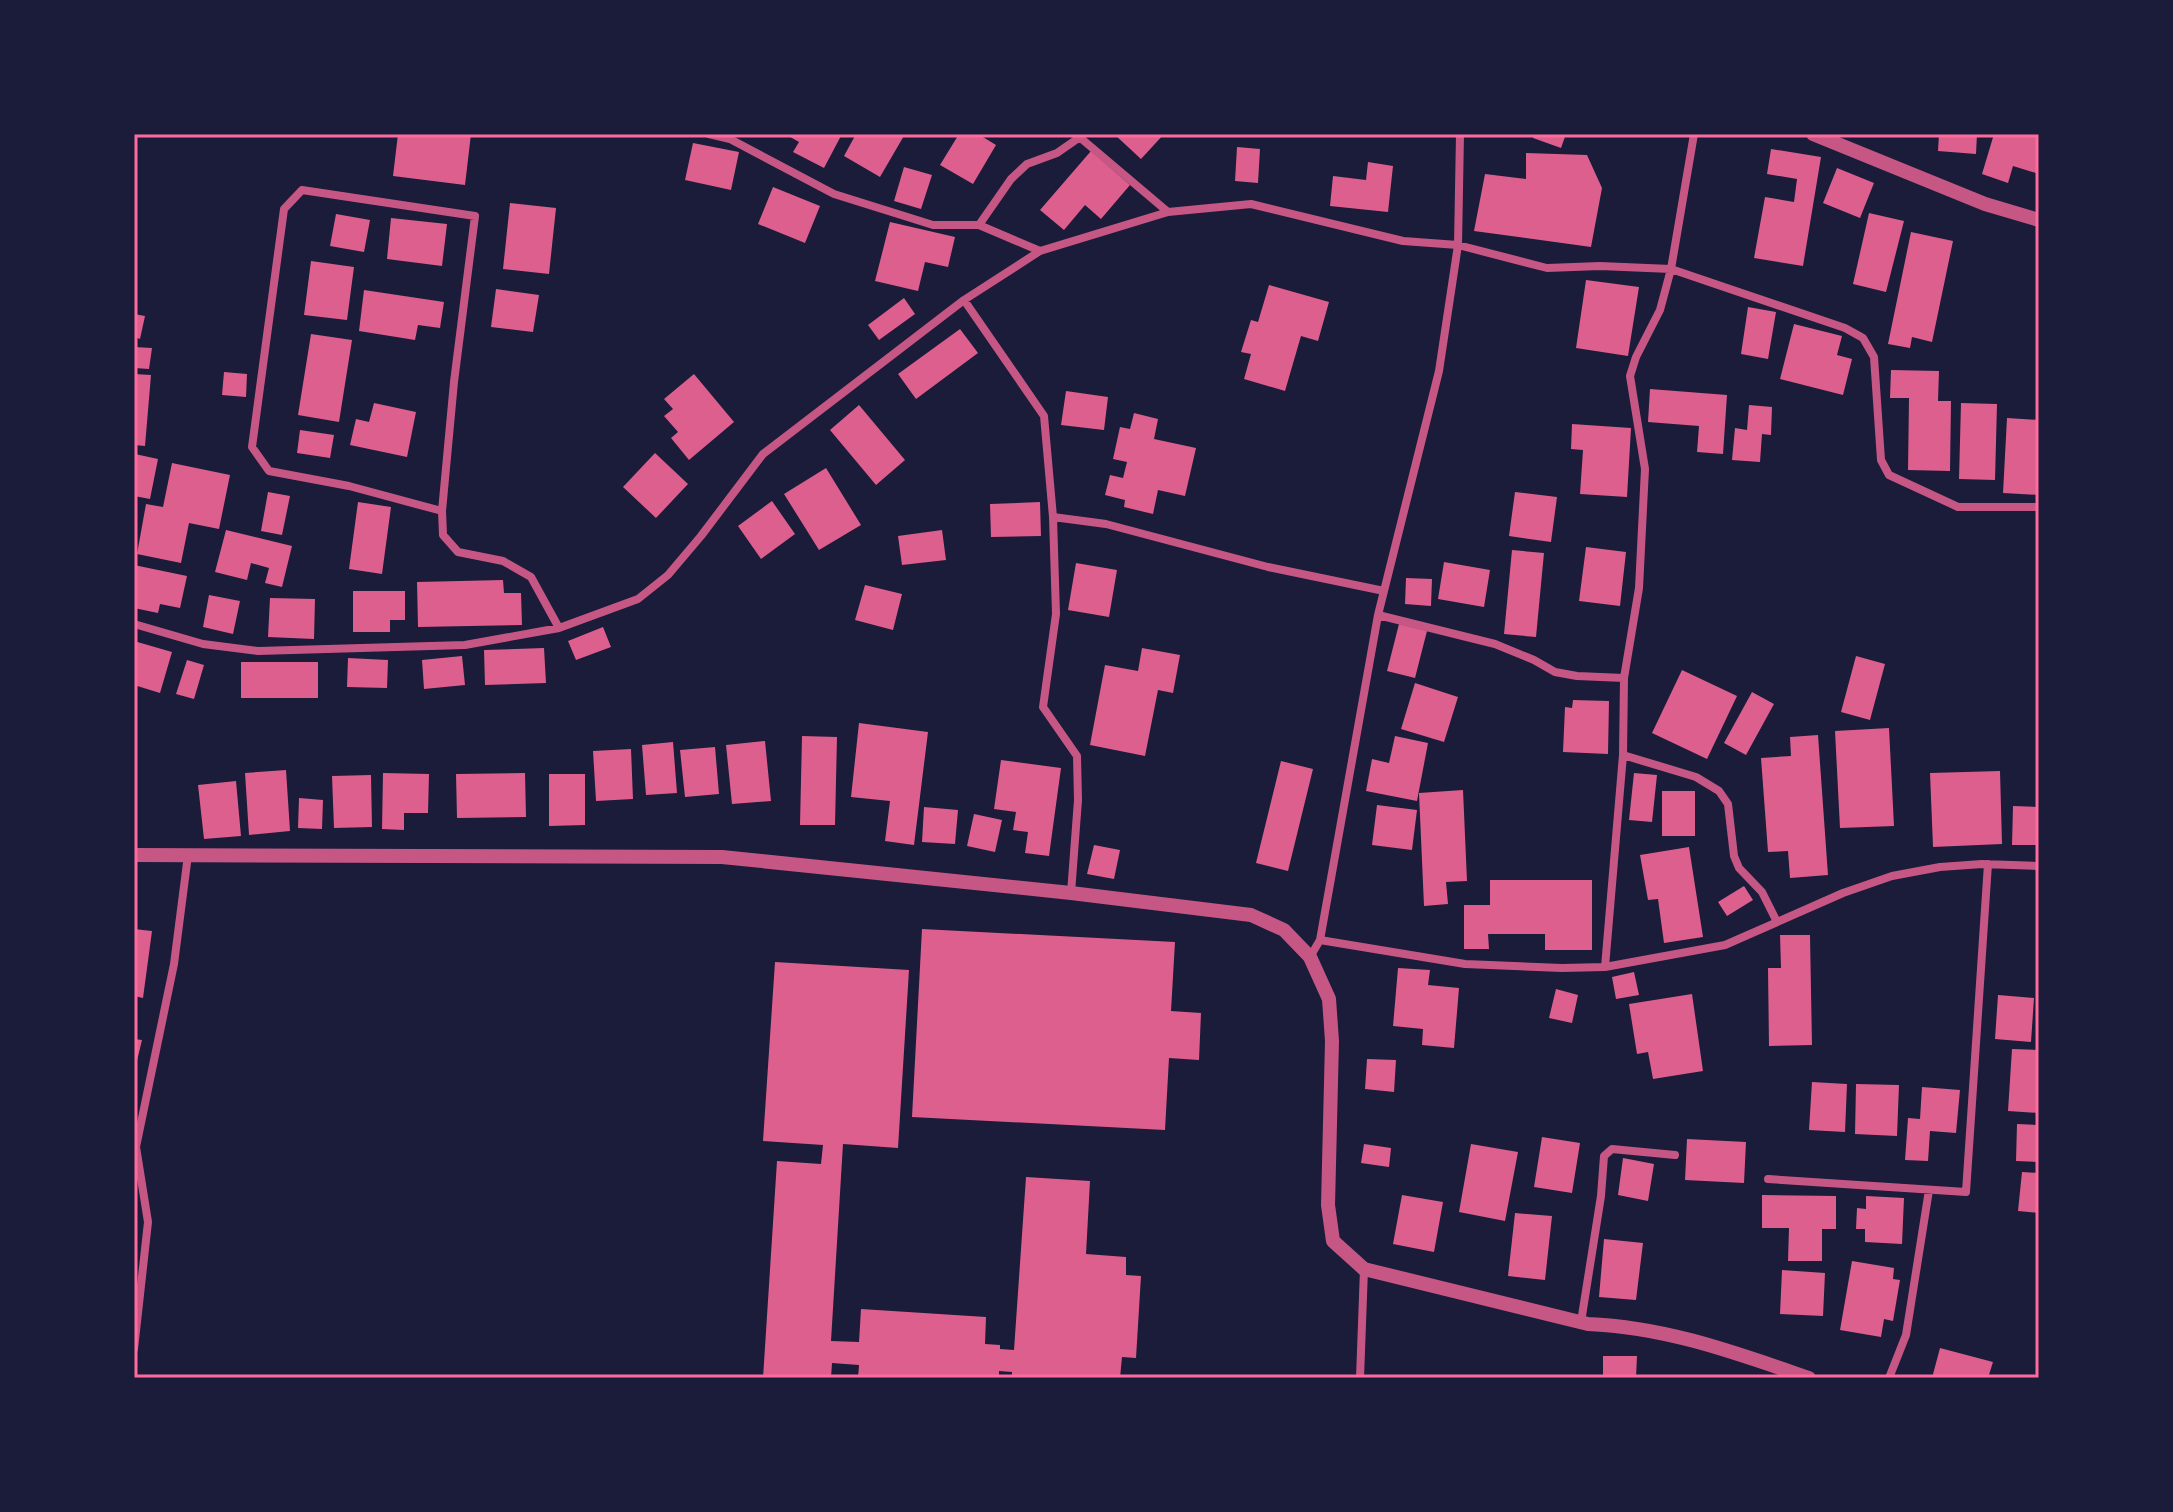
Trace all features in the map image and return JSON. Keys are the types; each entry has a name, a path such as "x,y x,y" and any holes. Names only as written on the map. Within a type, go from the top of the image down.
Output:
{"street":[{"path":"709,134 730,139 834,194 933,225 979,225 1040,251"},
{"path":"1310,957 1320,940 1378,615 1439,371 1458,245 1460,134"},
{"path":"1605,967 1623,755 1624,678 1639,588 1645,469 1630,376 1636,357 1660,310 1671,269 1694,134"},
{"path":"1813,134 1985,204 2039,220"},
{"path":"979,225 1011,179 1027,164 1057,153 1078,136 1168,212"},
{"path":"442,511 349,486 269,471 252,447 284,209 302,190 475,216 454,382 442,511 443,535 458,552 503,561 531,577 559,628"},
{"path":"134,624 203,644 258,651 465,645 559,628 638,599 668,575 763,454 964,300 1040,251 1168,212 1251,204 1403,241 1458,245 1547,268 1600,266 1671,269 1845,328 1863,338 1874,357 1881,460 1889,475 1958,507 2039,507"},
{"path":"964,300 1044,416 1053,517 1056,614 1043,707 1077,756 1078,800 1071,893"},
{"path":"1053,517 1106,524 1268,567 1384,591"},
{"path":"1378,615 1495,644 1555,672 1624,678"},
{"path":"1623,755 1696,777 1719,791 1728,804 1734,856 1739,868 1762,892 1777,922"},
{"path":"134,855 722,857 1251,915 1284,930 1310,957 1329,999 1332,1041 1328,1205 1333,1241 1364,1269 1581,1322 1622,1325 1678,1336 1809,1378"},
{"path":"134,1349 148,1222 136,1147 174,964 188,855"},
{"path":"1320,940 1465,964 1605,967 1725,945 1843,893 1892,876 1940,867 1988,864 2039,866"},
{"path":"1768,1179 1966,1192 1988,864"},
{"path":"1581,1322 1601,1196 1604,1156 1612,1149 1675,1155"},
{"path":"1889,1378 1906,1335 1929,1190"},
{"path":"1360,1378 1364,1269"}],"building":[{"path":"398,134 471,134 465,185 393,176"},
{"path":"785,134 842,134 824,168 793,152 799,142"},
{"path":"856,134 905,134 880,177 844,156"},
{"path":"959,134 978,134 996,145 973,184 940,165"},
{"path":"1114,134 1164,134 1141,159"},
{"path":"1534,134 1566,134 1561,148 1533,138"},
{"path":"1939,134 1977,134 1976,154 1938,151"},
{"path":"1994,134 2039,134 2039,174 2013,166 2008,183 1982,174"},
{"path":"693,143 739,152 731,190 685,180"},
{"path":"1237,147 1260,149 1258,183 1235,181"},
{"path":"1771,149 1821,157 1803,266 1754,258 1765,197 1794,202 1797,179 1767,174"},
{"path":"1091,151 1130,185 1101,219 1085,205 1064,230 1040,210"},
{"path":"1526,153 1587,155 1602,188 1591,247 1474,231 1485,174 1526,179"},
{"path":"1368,162 1393,166 1388,212 1330,206 1333,176 1366,180"},
{"path":"904,167 932,175 921,209 894,201"},
{"path":"1837,168 1874,183 1860,218 1823,203"},
{"path":"773,187 820,206 805,243 758,224"},
{"path":"510,203 556,208 549,274 503,269"},
{"path":"1869,213 1904,221 1886,292 1853,284"},
{"path":"336,214 370,220 364,252 330,246"},
{"path":"391,218 447,224 442,266 387,259"},
{"path":"890,222 955,237 948,267 925,262 918,291 875,281"},
{"path":"1911,232 1953,241 1932,342 1912,337 1910,348 1888,344"},
{"path":"311,261 354,267 347,320 304,315"},
{"path":"1586,280 1639,287 1628,356 1576,348"},
{"path":"1269,285 1329,302 1318,341 1301,336 1285,391 1244,379 1251,354 1241,352 1251,320 1258,322"},
{"path":"496,289 539,295 533,332 491,327"},
{"path":"364,290 444,302 440,328 418,325 415,340 359,331"},
{"path":"904,298 915,314 879,340 868,325"},
{"path":"1748,307 1776,312 1768,359 1741,354"},
{"path":"134,314 145,316 140,339 134,337"},
{"path":"1794,324 1842,336 1837,355 1852,359 1843,395 1780,379"},
{"path":"960,329 978,353 916,399 898,374"},
{"path":"311,334 352,340 339,422 298,415"},
{"path":"134,347 152,348 149,369 134,368"},
{"path":"1891,370 1939,371 1938,401 1951,401 1950,471 1908,470 1909,398 1890,398"},
{"path":"224,372 247,374 246,397 222,395"},
{"path":"134,374 151,375 145,446 134,445"},
{"path":"694,374 734,422 689,460 671,438 678,432 664,416 673,409 664,399"},
{"path":"1650,389 1727,395 1723,454 1697,452 1699,426 1648,422"},
{"path":"1066,391 1108,397 1104,430 1061,425"},
{"path":"374,403 416,412 407,457 350,445 356,419 369,422"},
{"path":"1961,403 1997,404 1995,480 1959,479"},
{"path":"859,405 905,460 876,485 830,430"},
{"path":"1749,405 1772,407 1771,435 1762,434 1760,462 1732,460 1735,428 1747,430"},
{"path":"1134,413 1158,419 1154,439 1196,448 1185,496 1158,490 1153,514 1124,507 1125,500 1105,495 1110,475 1123,478 1127,462 1113,459 1120,427 1130,429"},
{"path":"2007,418 2039,420 2039,495 2003,493"},
{"path":"1572,424 1631,428 1627,497 1580,494 1583,450 1571,449"},
{"path":"300,430 334,435 330,458 297,453"},
{"path":"655,453 688,484 656,518 623,487"},
{"path":"135,454 158,459 150,499 134,496"},
{"path":"172,463 230,475 219,529 189,523 181,563 137,554 146,504 163,507"},
{"path":"826,468 861,525 819,550 784,494"},
{"path":"268,492 290,496 282,535 261,531"},
{"path":"1515,492 1557,497 1551,542 1509,536"},
{"path":"772,501 795,534 761,559 738,526"},
{"path":"358,502 391,507 382,574 349,569"},
{"path":"1040,502 1041,536 991,537 990,504"},
{"path":"226,530 292,546 282,587 265,583 269,568 251,563 247,580 215,572"},
{"path":"942,530 946,560 902,565 898,536"},
{"path":"1586,547 1626,552 1620,606 1579,601"},
{"path":"1512,550 1544,553 1536,637 1504,634"},
{"path":"1444,562 1490,570 1484,607 1438,599"},
{"path":"1076,563 1117,570 1109,617 1068,610"},
{"path":"134,565 187,576 180,608 160,604 158,613 134,608"},
{"path":"1406,578 1432,579 1431,606 1405,604"},
{"path":"503,580 504,593 521,593 522,625 418,627 417,582"},
{"path":"865,585 902,594 893,630 855,620"},
{"path":"353,591 405,591 405,620 390,620 390,632 353,632"},
{"path":"209,595 240,601 233,634 203,627"},
{"path":"270,598 315,599 314,639 268,637"},
{"path":"1399,624 1427,631 1415,678 1387,671"},
{"path":"603,627 611,647 576,660 568,641"},
{"path":"134,641 172,652 160,693 134,685"},
{"path":"544,648 546,683 485,685 484,650"},
{"path":"1142,648 1180,655 1173,693 1158,690 1145,756 1090,745 1105,665 1138,671"},
{"path":"462,656 465,685 424,689 422,660"},
{"path":"1856,656 1885,664 1870,720 1841,712"},
{"path":"348,658 388,660 387,688 347,687"},
{"path":"187,660 204,665 194,699 176,694"},
{"path":"241,662 318,662 318,698 241,698"},
{"path":"1682,670 1737,696 1707,759 1652,733"},
{"path":"1415,683 1458,697 1444,742 1401,729"},
{"path":"1752,692 1774,704 1746,755 1724,743"},
{"path":"1573,700 1609,701 1608,754 1563,752 1565,707 1572,708"},
{"path":"859,723 928,732 914,845 885,841 890,801 851,797"},
{"path":"1889,728 1894,826 1840,828 1835,731"},
{"path":"1818,735 1828,875 1790,878 1788,851 1768,852 1761,758 1791,756 1790,737"},
{"path":"802,736 837,737 835,825 800,825"},
{"path":"1395,736 1428,743 1417,801 1366,791 1372,759 1389,763"},
{"path":"765,741 771,801 732,804 726,745"},
{"path":"673,742 677,793 646,795 642,745"},
{"path":"715,747 719,794 685,797 680,750"},
{"path":"631,749 633,799 596,801 593,751"},
{"path":"1001,760 1061,768 1049,856 1025,853 1028,832 1013,830 1016,812 994,809"},
{"path":"1281,761 1313,769 1288,871 1256,863"},
{"path":"286,770 290,831 249,835 245,773"},
{"path":"2000,771 2002,844 1933,847 1930,773"},
{"path":"383,773 429,774 428,813 404,813 404,830 382,829"},
{"path":"525,773 526,817 457,818 456,774"},
{"path":"1634,773 1657,775 1652,822 1629,820"},
{"path":"549,774 585,774 585,825 549,826"},
{"path":"371,775 372,827 334,828 332,776"},
{"path":"236,781 241,836 204,839 198,785"},
{"path":"1463,790 1467,881 1446,882 1448,904 1424,906 1419,793"},
{"path":"1662,791 1695,791 1695,836 1662,836"},
{"path":"299,798 323,800 322,829 298,828"},
{"path":"1377,805 1417,810 1412,850 1372,845"},
{"path":"2013,806 2039,807 2039,845 2012,845"},
{"path":"924,807 958,810 955,844 922,842"},
{"path":"974,814 1002,820 995,852 967,846"},
{"path":"1094,845 1120,850 1114,879 1087,874"},
{"path":"1689,847 1703,937 1664,943 1658,899 1648,900 1640,855"},
{"path":"1490,880 1592,880 1592,950 1545,950 1545,934 1488,934 1489,949 1464,949 1464,905 1490,905"},
{"path":"1744,886 1753,900 1727,916 1718,902"},
{"path":"134,929 152,931 143,998 134,996"},
{"path":"922,929 1175,942 1171,1011 1201,1013 1199,1060 1169,1058 1165,1130 912,1117"},
{"path":"1780,935 1810,935 1812,1045 1769,1046 1768,968 1781,968"},
{"path":"775,962 909,970 898,1148 843,1144 831,1341 859,1342 861,1309 986,1317 985,1344 1014,1350 1026,1177 1090,1181 1086,1254 1126,1257 1126,1275 1141,1276 1136,1358 1122,1357 1120,1378 1012,1378 1012,1372 999,1371 999,1378 858,1378 859,1365 832,1363 831,1378 763,1378 777,1161 821,1164 823,1145 763,1141"},
{"path":"1398,968 1430,970 1428,985 1459,988 1454,1048 1422,1045 1423,1029 1393,1026"},
{"path":"1634,972 1639,995 1616,999 1612,977"},
{"path":"1556,989 1578,995 1572,1023 1549,1018"},
{"path":"1692,994 1703,1071 1653,1079 1648,1052 1637,1054 1629,1004"},
{"path":"1998,995 2034,998 2031,1042 1995,1039"},
{"path":"134,1039 142,1040 135,1069 134,1069"},
{"path":"2012,1049 2039,1050 2039,1113 2008,1111"},
{"path":"1367,1059 1396,1060 1394,1092 1365,1089"},
{"path":"1812,1082 1847,1084 1845,1132 1809,1130"},
{"path":"1856,1084 1899,1085 1897,1136 1855,1134"},
{"path":"1922,1087 1960,1090 1956,1133 1930,1131 1928,1161 1905,1160 1908,1118 1920,1119"},
{"path":"2017,1124 2039,1125 2039,1162 2016,1161"},
{"path":"1542,1137 1580,1143 1572,1193 1534,1187"},
{"path":"1687,1139 1746,1142 1744,1183 1685,1180"},
{"path":"1364,1144 1391,1148 1389,1167 1361,1163"},
{"path":"1471,1144 1518,1152 1505,1221 1459,1212"},
{"path":"1623,1158 1654,1164 1648,1201 1618,1195"},
{"path":"2022,1172 2039,1173 2039,1213 2018,1211"},
{"path":"1402,1195 1443,1202 1434,1252 1393,1244"},
{"path":"1762,1195 1836,1196 1836,1229 1822,1229 1822,1261 1788,1261 1789,1228 1762,1228"},
{"path":"1866,1196 1904,1198 1902,1244 1865,1242 1865,1229 1856,1229 1857,1208 1866,1209"},
{"path":"1515,1213 1552,1216 1545,1280 1508,1276"},
{"path":"1604,1239 1643,1243 1636,1300 1599,1297"},
{"path":"1852,1261 1894,1268 1893,1279 1900,1280 1893,1321 1884,1319 1881,1337 1840,1330"},
{"path":"1782,1270 1825,1273 1823,1316 1780,1314"},
{"path":"1940,1348 1993,1362 1988,1378 1932,1378"},
{"path":"1603,1356 1637,1356 1636,1378 1603,1378"}]}
